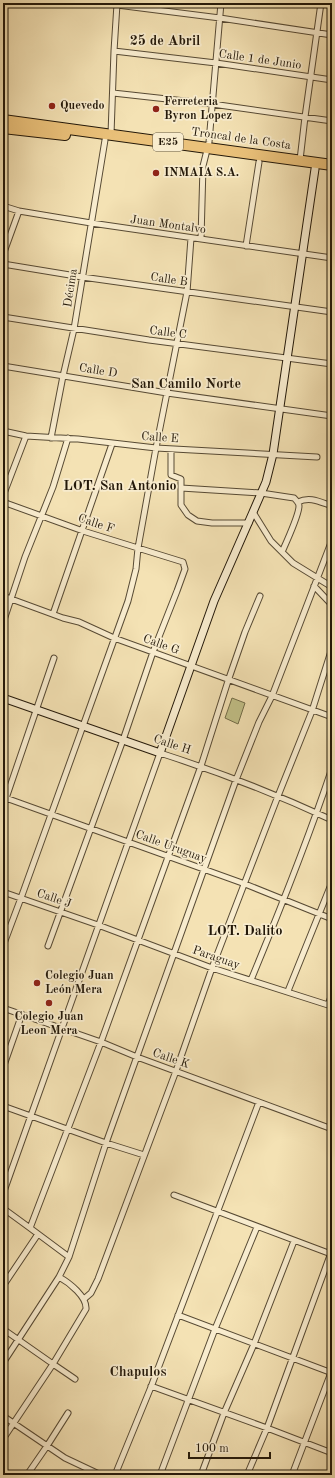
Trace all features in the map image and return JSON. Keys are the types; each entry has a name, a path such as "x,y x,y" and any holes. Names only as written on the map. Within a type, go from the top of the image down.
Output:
{"highway":[{"name":"Troncal de la Costa","path":"3,120 206,151 300,160 332,165"},
{"name":"Troncal de la Costa","path":"3,128 108,137"},
{"name":"Troncal de la Costa","path":"206,151 259,162 332,172"}],"street":[{"path":"201,240 203,166 209,142 221,3"},
{"path":"300,160 321,3"},
{"path":"117,4 332,35"},
{"name":"Décima","path":"51,438 74,329 91,223 108,137 113,93 117,4"},
{"name":"Calle 1 de Junio","path":"114,51 216,63 332,80"},
{"path":"113,93 212,104 332,121"},
{"path":"246,246 259,162"},
{"path":"3,1194 214,601 254,512 273,454 281,408 287,357 315,169"},
{"name":"Juan Montalvo","path":"3,206 19,211 91,223 332,258"},
{"path":"3,254 19,211"},
{"path":"3,946 52,815 128,601 136,569 138,548 166,393 177,344 186,292 191,238"},
{"name":"Calle B","path":"3,264 82,277 332,312"},
{"name":"Calle C","path":"3,317 177,344 332,364"},
{"name":"Calle D","path":"3,366 166,393 332,416"},
{"name":"Calle E","path":"3,431 26,436 68,438 156,448 317,457"},
{"path":"3,496 26,436"},
{"path":"3,623 25,557 43,516 68,438"},
{"path":"54,614 112,444"},
{"path":"171,449 171,475 181,479 181,505 188,515 199,522 212,524 249,523"},
{"path":"181,488 261,493 292,497 298,502 299,510 288,541 282,552"},
{"path":"298,502 304,499 310,499 332,506"},
{"name":"Calle F","path":"3,502 83,531 183,562 185,569 153,652"},
{"path":"254,512 271,541 293,563 332,587"},
{"path":"3,1363 59,1277 69,1257 136,1057 236,780 259,722 272,696 332,540"},
{"path":"314,586 332,605"},
{"name":"Calle G","path":"3,596 79,622 114,638 192,666 228,681 332,717"},
{"path":"30,1228 168,857 201,766 245,632 260,596"},
{"path":"84,1299 91,1293 98,1279 176,1071 212,968 312,711 332,648"},
{"path":"48,946 123,740 153,652"},
{"path":"3,807 4,797 54,658"},
{"name":"Calle H","path":"3,698 201,766 278,796 332,820"},
{"path":"250,980 284,900 317,813 332,768"},
{"name":"Calle Uruguay","path":"4,797 245,884 332,919"},
{"path":"288,992 332,882"},
{"name":"Calle J","path":"3,892 98,925"},
{"name":"Paraguay","path":"98,925 212,968 328,1005 332,994"},
{"name":"Calle K","path":"3,1008 61,1030 100,1042 136,1057 332,1129"},
{"path":"3,1068 22,1014"},
{"path":"115,1475 151,1386 259,1102"},
{"path":"3,1106 144,1155"},
{"path":"174,1195 294,1241 331,1252 267,1428 247,1475"},
{"path":"3,1209 69,1257"},
{"path":"160,1475 215,1329 258,1227"},
{"path":"3,1286 38,1234"},
{"path":"201,1475 224,1413 254,1344 294,1241"},
{"path":"3,1439 53,1364 86,1310 84,1299 59,1277"},
{"path":"178,1315 292,1359 332,1372 292,1475"},
{"path":"3,1329 75,1379"},
{"path":"151,1386 332,1452"},
{"path":"27,1475 68,1413"},
{"path":"3,1416 65,1458 101,1475"}],"shaded area":[{"path":"232,698 245,703 238,724 225,718"}],"place":[{"name":"Quevedo","path":"52,106"},
{"name":"Ferreteria Byron Lopez","path":"156,109"},
{"name":"INMAIA S.A.","path":"156,173"},
{"name":"Colegio Juan León Mera","path":"37,983"},
{"name":"Colegio Juan Leon Mera","path":"49,1003"}],"district":[{"name":"25 de Abril","path":"165,41"},
{"name":"San Camilo Norte","path":"186,384"},
{"name":"LOT. San Antonio","path":"120,486"},
{"name":"LOT. Dalito","path":"245,931"},
{"name":"Chapulos","path":"138,1372"}]}
